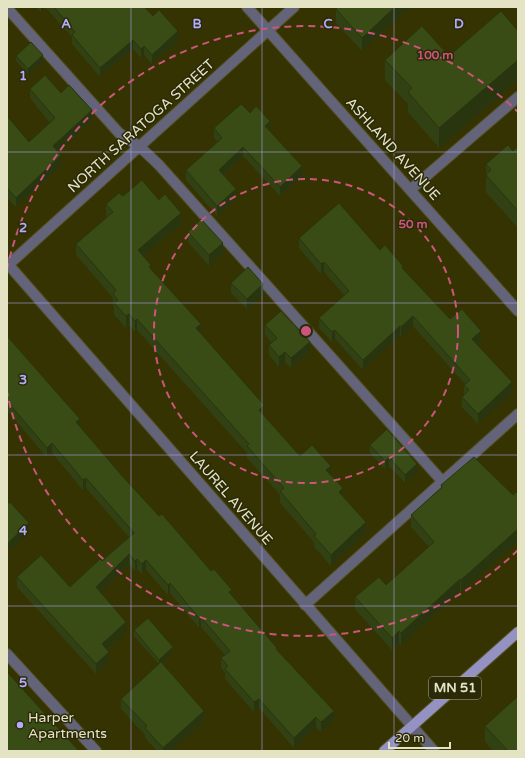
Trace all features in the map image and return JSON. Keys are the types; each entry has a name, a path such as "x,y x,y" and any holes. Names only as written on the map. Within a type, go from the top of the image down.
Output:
{"main road":[{"name":"MN 51","path":"384,751 518,632"}],"street":[{"name":"ASHLAND AVENUE","path":"247,7 518,310"},
{"name":"NORTH SARATOGA STREET","path":"8,264 140,147 294,7"},
{"path":"7,8 119,133 140,147 159,164 442,481"},
{"path":"410,190 518,96"},
{"name":"LAUREL AVENUE","path":"8,264 434,751"},
{"path":"305,605 518,414"},
{"path":"7,654 96,751"}],"building":[{"path":"54,7 144,7 153,16 159,10 178,31 152,55 144,46 141,49 133,40 100,68 72,35 75,32"},
{"path":"338,7 395,7 362,38 336,9"},
{"path":"501,11 518,31 518,60 439,128 408,92 412,88 385,60 422,26 449,56"},
{"path":"31,42 43,55 28,69 16,56"},
{"path":"45,75 61,93 69,85 92,110 53,146 61,155 16,198 7,188 7,116 29,142 55,118 30,89"},
{"path":"241,104 250,113 256,106 270,121 265,126 302,166 280,187 243,147 219,170 236,189 217,206 186,170 222,138 214,128"},
{"path":"508,145 513,151 516,148 518,150 518,211 486,175 491,170 486,164"},
{"path":"142,180 159,200 165,194 181,213 138,250 151,265 149,267 201,324 196,328 264,405 259,410 300,456 312,445 331,466 326,470 343,488 339,492 366,522 331,555 314,536 316,534 280,491 284,488 247,446 249,444 137,319 135,321 129,314 126,316 114,303 118,300 113,294 116,290 76,244 113,212 106,204 119,193 123,196"},
{"path":"339,203 380,250 385,245 403,266 402,268 450,319 462,309 481,331 472,339 512,382 478,414 462,397 469,390 464,385 470,380 413,316 363,360 335,330 332,332 319,318 349,291 324,262 321,264 299,238"},
{"path":"201,219 223,243 209,255 188,232"},
{"path":"248,267 263,284 247,299 231,283"},
{"path":"281,311 310,342 291,358 285,352 279,357 269,345 277,338 265,325"},
{"path":"7,336 80,419 76,422 123,477 159,516 162,514 211,571 214,569 232,590 229,592 277,648 276,649 334,711 321,722 316,717 294,738 259,699 254,702 225,669 228,666 221,658 230,651 201,617 199,618 170,583 168,585 146,560 142,564 137,559 135,561 129,554 96,587 126,622 102,644 109,652 96,664 17,577 41,555 70,587 100,559 102,561 134,533 86,478 83,480 52,443 47,448 7,401"},
{"path":"387,429 417,464 405,475 389,457 385,461 370,445"},
{"path":"474,457 513,495 518,491 518,529 401,633 399,631 392,638 355,597 379,577 386,585 434,542 411,515 442,487 441,485"},
{"path":"10,502 29,523 7,544 7,504"},
{"path":"148,618 173,647 159,660 134,630"},
{"path":"161,662 204,711 163,748 145,728 147,726 121,699"},
{"path":"8,673 79,751 7,751"},
{"path":"518,696 518,751 508,751 485,726"}],"place":[{"name":"Harper Apartments","path":"20,725"}]}
